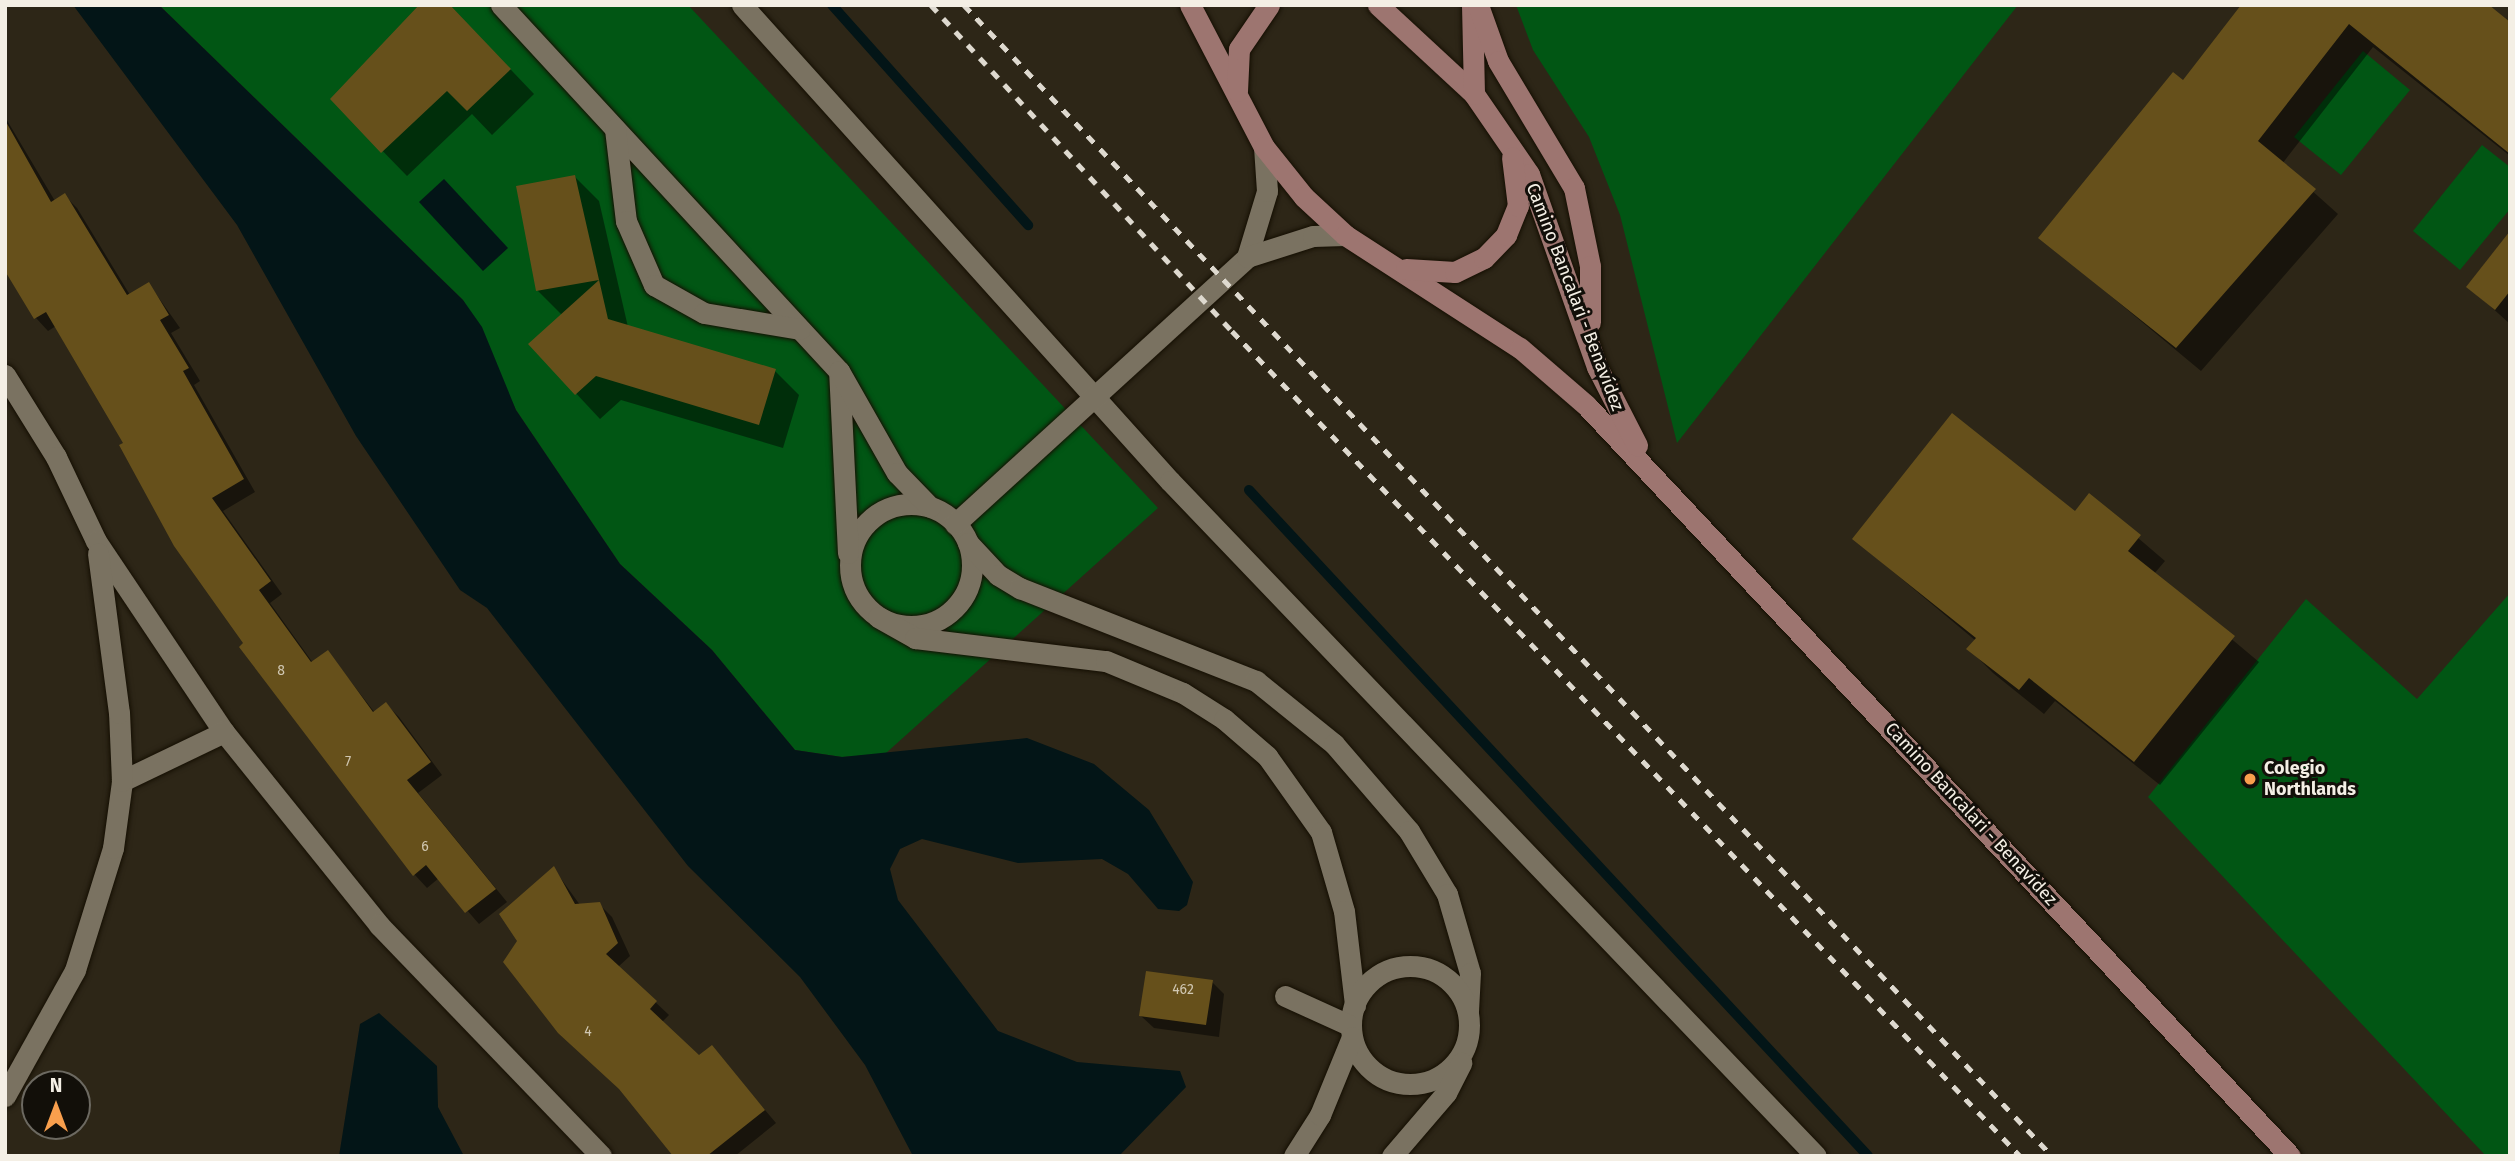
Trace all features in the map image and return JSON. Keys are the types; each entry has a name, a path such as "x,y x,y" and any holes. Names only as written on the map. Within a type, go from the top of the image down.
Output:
{"main road":[{"name":"Camino Bancalari - Benavídez","path":"1190,5 1264,147 1345,235 1520,348 1652,471 2290,1156"},
{"path":"1241,107 1235,78 1239,48 1269,5"},
{"path":"1472,5 1474,94"},
{"path":"1478,5 1498,61 1574,188 1590,266 1590,338"},
{"name":"Camino Bancalari - Benavídez","path":"1381,6 1474,94 1509,144 1544,206 1612,402 1652,471"},
{"path":"1394,266 1424,274 1455,272 1484,258 1506,235 1518,206 1509,144"}],"street":[{"path":"500,5 839,371 897,472 930,507 955,524 968,543 998,575 1020,588 1256,681 1334,744 1409,831 1447,894 1470,973 1467,1044 1446,1093 1392,1156"},
{"path":"741,5 1094,395 1816,1156"},
{"path":"615,129 626,220 654,285 704,313 800,329"},
{"path":"1247,257 1267,191 1264,147"},
{"path":"955,524 1247,257 1313,236 1345,235"},
{"path":"839,371 849,567 855,590 877,617 915,638 1106,661 1182,692 1224,719 1267,757 1321,832 1344,911 1355,1005 1352,1032 1320,1115 1294,1156"},
{"path":"5,375 56,457 96,541 224,732 379,925 601,1156"},
{"path":"849,567 858,534 874,517 906,505 930,507"},
{"path":"5,1096 75,970 113,848 122,781 113,629 96,541"},
{"path":"877,617 919,626 950,613 968,586 968,543"},
{"path":"122,781 224,732"},
{"path":"1355,1005 1373,979 1414,966 1445,976 1468,1012"},
{"path":"1285,996 1352,1032 1376,1073 1406,1084 1438,1077 1467,1044"}],"green space":[{"path":"159,5 688,5 1158,508 885,754 842,757 795,750 712,650 620,564 516,410 463,300"},
{"path":"1516,5 2018,5 1677,443 1620,215 1589,137 1533,50"},
{"path":"2363,51 2410,90 2341,175 2294,137"},
{"path":"2482,145 2510,167 2510,209 2460,270 2413,231"},
{"path":"2510,593 2510,1156 2486,1156 2148,797 2306,599 2417,699"}],"shaded area":[{"path":"73,5 159,5 463,300 482,327 516,410 620,564 712,650 795,750 842,757 1027,738 1094,764 1149,810 1193,882 1187,905 1179,911 1158,909 1128,874 1102,859 1018,863 922,839 900,849 890,869 898,900 998,1031 1077,1062 1180,1071 1186,1087 1119,1156 913,1156 865,1065 800,977 688,866 487,608 460,590 356,436 237,225"},
{"path":"444,179 508,248 483,271 419,202"},
{"path":"379,1013 437,1066 438,1107 464,1156 339,1156 360,1024"}],"building":[{"path":"419,5 450,5 511,69 467,111 447,91 381,153 330,99"},
{"path":"2241,5 2489,5 2510,22 2510,154 2349,24 2258,141 2316,189 2176,348 2038,238 2173,72 2183,80"},
{"path":"5,120 51,202 65,193 127,295 149,282 169,315 160,320 189,368 183,371 244,479 212,498 271,581 259,590 311,662 328,650 373,712 386,702 431,762 407,780 496,889 465,913 426,865 413,876 239,647 243,643 174,546 119,445 123,443 46,312 34,319 5,271"},
{"path":"575,175 608,319 776,369 759,425 596,376 575,395 528,344 599,280 536,291 516,186"},
{"path":"2510,231 2510,291 2495,310 2466,287"},
{"path":"1952,413 2075,511 2089,493 2141,535 2128,551 2235,636 2134,762 2029,678 2019,690 1966,649 1976,638 1852,539"},
{"path":"554,866 575,904 600,902 618,943 606,954 657,1001 650,1009 699,1055 712,1045 765,1110 707,1156 673,1156 619,1089 558,1033 503,962 517,941 499,914"},
{"path":"1146,971 1213,980 1206,1025 1139,1016"}],"waterway":[{"path":"832,5 1028,225"},
{"path":"1249,490 1868,1156"}],"railway":[{"path":"931,5 1232,331 2020,1156"},
{"path":"964,5 2052,1156"}],"place":[{"name":"Colegio Northlands","path":"2250,779"}]}
